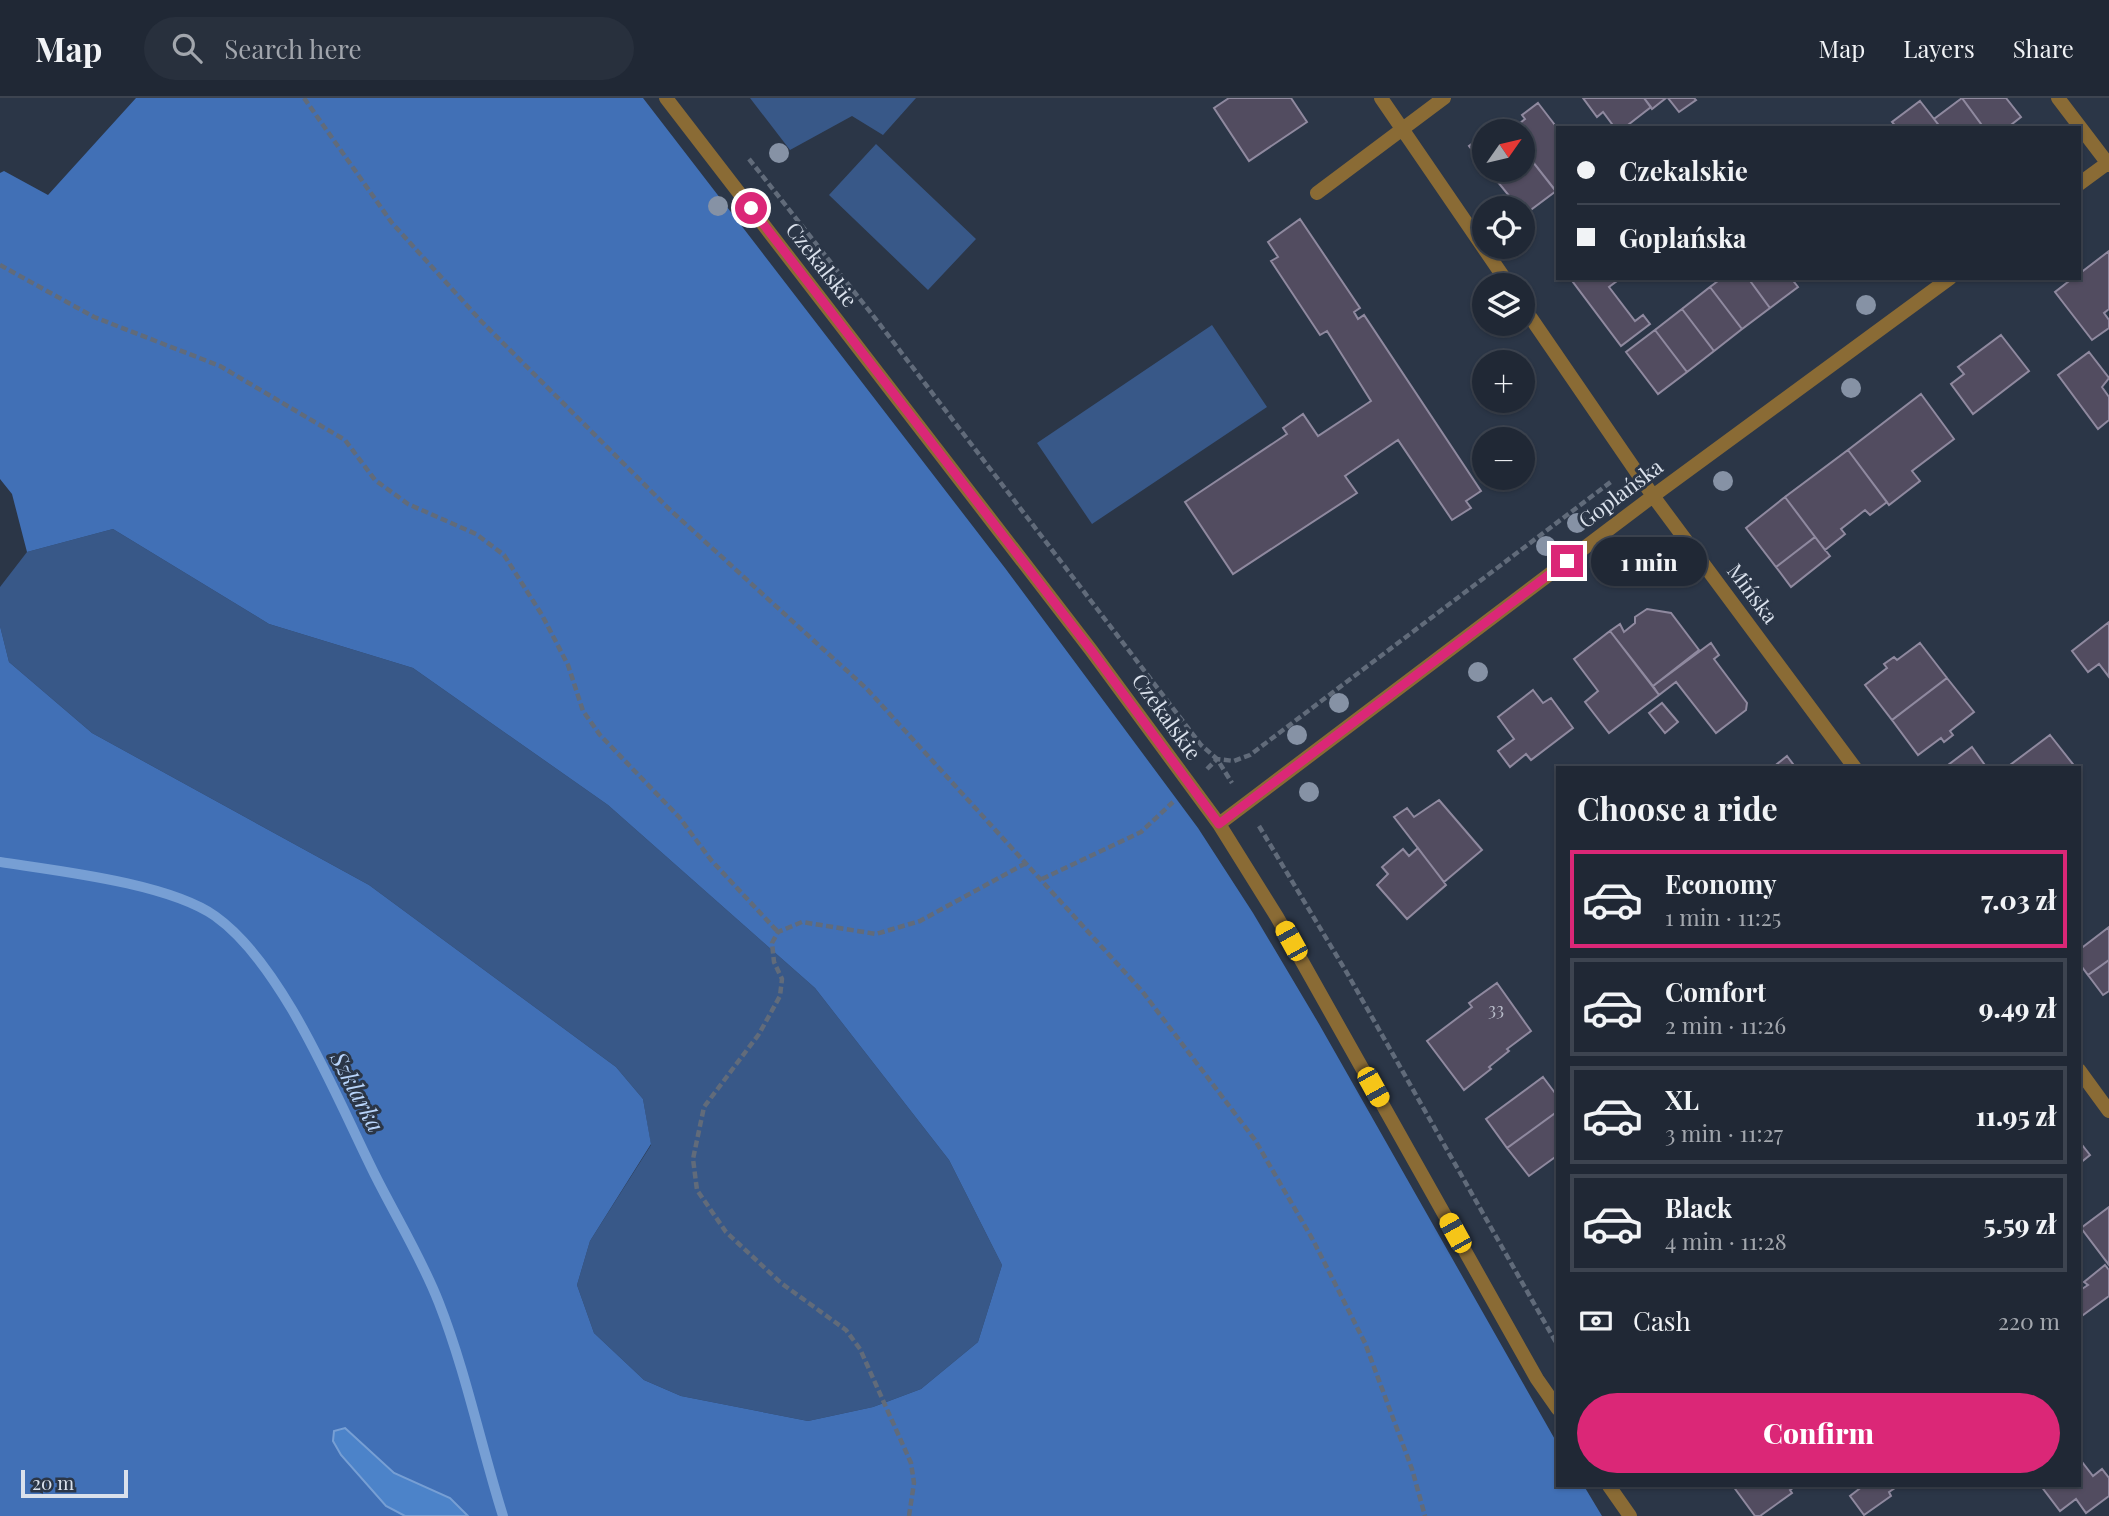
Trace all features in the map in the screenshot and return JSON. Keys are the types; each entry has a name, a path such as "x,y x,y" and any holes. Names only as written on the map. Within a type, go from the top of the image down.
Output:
{"street":[{"name":"Czekalskie","path":"666,98 1082,639 1219,824 1277,917 1537,1379 1556,1406"},
{"path":"1381,98 1501,273"},
{"path":"1317,193 1444,98"},
{"path":"2058,98 2080,126"},
{"path":"2081,127 2109,163 2081,183"},
{"name":"Goplańska","path":"1219,824 1653,496 1947,280"},
{"name":"Mińska","path":"1535,324 1653,496 1854,766"},
{"path":"2081,1073 2109,1111"},
{"path":"1610,1487 1630,1516"}],"path":[{"path":"304,98 392,223 482,322 668,508 867,689 1142,990 1255,1140 1313,1240 1365,1343 1412,1469 1425,1516"},
{"path":"0,265 94,317 220,366 345,440 375,480 408,504 476,534 504,555 542,615 568,665 583,711 600,735 679,817 710,860 778,932"},
{"path":"1042,879 1141,832 1217,760 1234,761 1250,755 1632,466"},
{"path":"909,1516 914,1483 911,1463 859,1349 846,1329 781,1283 726,1232 697,1190 693,1159 704,1107 759,1034 780,996 782,979 774,962 772,943 778,932 802,922 876,934 920,921 1027,862"}],"shaded area":[{"path":"136,98 643,98 1005,568 1198,828 1253,913 1319,1024 1556,1441 1556,1487 1585,1487 1602,1516 468,1516 450,1498 394,1473 345,1428 366,1479 381,1499 405,1516 0,1516 0,626 9,662 92,733 369,885 616,1067 643,1099 651,1144 590,1241 577,1285 594,1333 644,1380 681,1396 808,1421 873,1407 921,1389 978,1342 1002,1265 949,1160 815,988 608,805 413,668 269,624 113,529 27,552 12,494 0,479 0,173 4,171 48,195"},
{"path":"750,98 916,98 883,135 852,116 790,150"},
{"path":"876,144 976,239 928,290 829,195"},
{"path":"1212,325 1267,407 1092,524 1037,443"},
{"path":"113,529 269,624 413,668 608,805 815,988 949,1160 1002,1265 978,1342 921,1389 873,1407 808,1421 681,1396 644,1380 594,1333 577,1285 590,1241 651,1145 643,1099 616,1067 369,885 92,733 9,662 0,626 0,587 27,552"},
{"path":"345,1428 394,1473 450,1498 468,1516 405,1516 386,1506 341,1455 333,1441 334,1431"}],"building":[{"path":"1229,98 1291,98 1307,122 1249,161 1214,108"},
{"path":"1583,98 1644,98 1651,107 1627,126 1614,126 1603,112 1597,117"},
{"path":"1644,98 1666,98 1652,109"},
{"path":"1668,98 1694,98 1696,100 1679,112"},
{"path":"1962,98 2006,98 2021,117 2010,126 1983,126"},
{"path":"1962,98 1983,126 1939,126 1934,119"},
{"path":"1920,101 1939,126 1895,126 1892,122"},
{"path":"1538,103 1556,126 1556,191 1535,165 1535,119 1525,119 1522,115"},
{"path":"1535,164 1556,191 1535,207 1535,196 1509,196 1498,182 1535,182"},
{"path":"1300,219 1360,308 1354,312 1358,319 1364,315 1472,477 1472,490 1481,491 1466,501 1471,508 1452,520 1398,440 1345,476 1357,493 1233,574 1185,502 1287,434 1283,428 1303,414 1318,436 1371,401 1327,331 1320,335 1271,261 1278,257 1268,242"},
{"path":"2109,251 2109,309 2104,313 2109,320 2109,328 2092,340 2055,292 2070,280 2081,280 2081,272"},
{"path":"1616,280 1609,287 1635,321 1643,315 1650,324 1621,346 1573,282"},
{"path":"1719,280 1749,280 1770,308 1742,329 1710,287"},
{"path":"1749,280 1793,280 1798,287 1770,308"},
{"path":"1710,287 1742,329 1714,351 1682,309"},
{"path":"1682,309 1714,351 1687,372 1655,330"},
{"path":"1655,330 1687,372 1658,394 1626,352"},
{"path":"2001,335 2029,371 1973,414 1951,384 1964,374 1958,367"},
{"path":"2089,352 2109,378 2102,387 2109,397 2109,420 2098,429 2058,375"},
{"path":"1921,394 1954,439 1912,471 1920,481 1889,505 1848,450"},
{"path":"1848,450 1887,502 1870,515 1865,510 1841,529 1845,534 1825,550 1785,497"},
{"path":"1785,497 1815,537 1776,567 1746,528"},
{"path":"1815,537 1830,556 1791,587 1776,567"},
{"path":"1647,609 1671,613 1699,650 1653,686 1610,631 1620,624 1624,632 1635,623 1635,617"},
{"path":"2109,622 2109,677 2099,664 2088,672 2072,651"},
{"path":"1610,631 1659,695 1609,733 1585,702 1598,691 1574,659"},
{"path":"1711,643 1719,655 1714,659 1747,703 1746,710 1716,733 1676,682 1659,695 1653,686"},
{"path":"1920,643 1947,678 1892,720 1865,685 1887,668 1884,664 1894,657 1897,660"},
{"path":"1947,678 1974,712 1950,731 1953,735 1944,742 1941,738 1918,755 1892,720"},
{"path":"1533,690 1543,703 1551,698 1573,728 1531,760 1526,754 1510,767 1498,751 1514,739 1498,717"},
{"path":"1662,703 1678,722 1665,733 1649,713"},
{"path":"2050,735 2074,766 2009,766"},
{"path":"1972,747 1986,766 1947,766"},
{"path":"1787,756 1794,766 1774,766"},
{"path":"1439,800 1482,850 1444,882 1394,817 1407,808 1414,817"},
{"path":"1418,848 1446,885 1407,919 1377,885 1388,874 1382,867 1403,849 1409,856"},
{"path":"2109,927 2109,960 2088,975 2081,966 2081,948"},
{"path":"2109,960 2109,991 2103,995 2088,975"},
{"path":"1497,983 1531,1031 1507,1049 1509,1051 1489,1067 1491,1069 1464,1090 1427,1041 1472,1007 1469,1003"},
{"path":"1543,1077 1556,1094 1556,1112 1507,1148 1486,1119"},
{"path":"1556,1112 1556,1156 1529,1176 1507,1148"},
{"path":"2081,1144 2090,1155 2081,1162"},
{"path":"2109,1207 2109,1265 2081,1228"},
{"path":"2105,1265 2109,1270 2109,1296 2081,1317 2081,1290 2088,1285 2084,1282"},
{"path":"2081,1461 2093,1476 2102,1469 2109,1478 2109,1496 2086,1513 2076,1499 2060,1511 2042,1487 2081,1487"},
{"path":"1734,1487 1794,1487 1790,1490 1792,1493 1760,1516 1755,1516"},
{"path":"1862,1487 1896,1487 1889,1492 1891,1496 1864,1515 1850,1496"}],"waterway":[{"name":"Szklarka","path":"0,862 112,880 170,895 215,916 240,938 264,966 307,1035 432,1287 449,1329 503,1516"}],"route":[{"path":"751,208 1091,650 1219,824 1567,561"}]}
